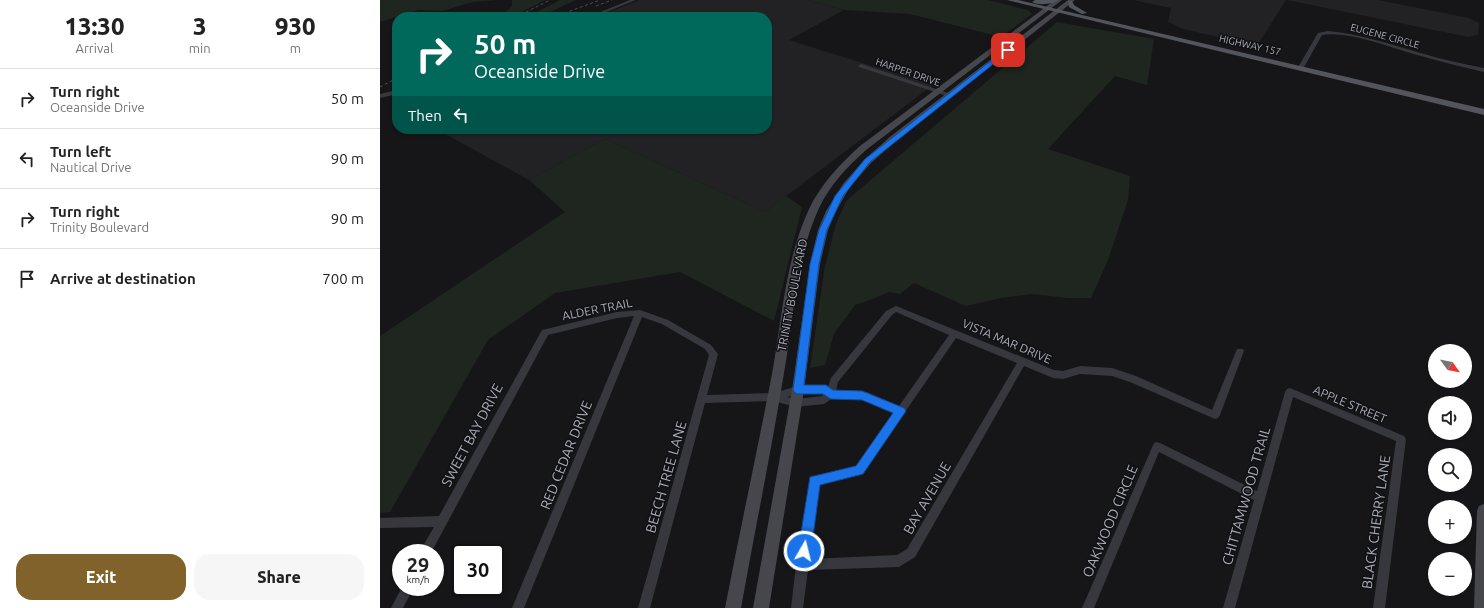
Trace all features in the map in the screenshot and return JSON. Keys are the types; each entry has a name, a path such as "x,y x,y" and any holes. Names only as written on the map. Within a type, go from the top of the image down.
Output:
{"main road":[{"name":"HIGHWAY 157","path":"1010,0 1052,5"},
{"name":"TRINITY BOULEVARD","path":"733,608 798,255 814,208 826,189 849,160 1059,0"},
{"path":"1071,1 1071,6 1084,13"},
{"name":"TRINITY BOULEVARD","path":"761,608 797,396 815,264 823,230 831,210 846,186 868,161 1071,1"},
{"name":"HIGHWAY 157","path":"1026,2 1052,5 1059,10 1073,14 1484,107"},
{"path":"1026,2 1039,11 1038,16"},
{"name":"HIGHWAY 157","path":"1059,10 1084,13 1484,112"},
{"path":"1047,19 1063,14 1073,14"},
{"path":"1004,42 1014,45"},
{"path":"1482,608 1484,511"}],"street":[{"path":"603,12 634,0"},
{"name":"EUGENE CIRCLE","path":"1302,66 1320,34 1333,32 1484,70"},
{"name":"HARPER DRIVE","path":"861,66 950,95"},
{"path":"380,96 392,93"},
{"name":"VISTA MAR DRIVE","path":"831,394 834,381 889,313 896,309 1053,374 1063,375 1080,370 1112,372 1133,379 1215,415 1240,351"},
{"name":"ALDER TRAIL","path":"545,332 617,315 640,313 665,322 708,347 714,354"},
{"name":"RED CEDAR DRIVE","path":"518,608 640,313"},
{"name":"SWEET BAY DRIVE","path":"430,544 545,332"},
{"path":"797,608 815,480 859,470 955,333"},
{"name":"BEECH TREE LANE","path":"644,608 714,354"},
{"name":"BAY AVENUE","path":"802,565 899,561 911,553 1022,361"},
{"path":"702,399 797,396 826,390 831,394 862,396 901,411"},
{"name":"APPLE STREET","path":"1290,392 1402,439"},
{"name":"CHITTAMWOOD TRAIL","path":"1229,608 1290,392"},
{"path":"773,397 797,396 824,400 831,394"},
{"name":"BLACK CHERRY LANE","path":"1379,608 1402,439"},
{"name":"OAKWOOD CIRCLE","path":"1088,608 1157,446 1260,498"},
{"path":"380,523 442,521"},
{"path":"397,608 403,596"}],"shaded area":[{"path":"380,0 498,0 473,2 442,11 419,10 412,12 392,12 392,18 380,22"},
{"path":"512,0 545,0 522,12 506,12 512,6"},
{"path":"560,0 576,0 550,12 537,12"},
{"path":"640,0 808,0 844,10 789,40 933,85 765,212 605,139 529,180 445,134 772,134 772,12 609,12"},
{"path":"808,0 988,0 1028,10 1032,14 1001,37 910,14 844,10"},
{"path":"1133,0 1286,0 1257,46 1183,29 1168,22 1171,8"},
{"path":"1287,0 1378,0 1469,18 1479,23 1478,35 1468,37"},
{"path":"1057,22 1154,39 1147,85 1115,76 1048,149 1130,176 1128,200 1108,260 1091,298 1068,298 1031,294 1001,298 966,306 914,283 900,294 889,292 855,305 834,334 825,365 810,368 825,266 836,224 846,201"},
{"path":"605,139 765,212 786,196 802,207 774,321 680,272 555,293 488,340 390,512 380,513 380,336 565,212 529,180"}],"railway":[{"path":"526,12 550,0"},
{"path":"568,12 600,0"},
{"path":"596,6 612,0"},
{"path":"380,87 392,81"}],"route":[{"path":"804,551 815,480 859,470 901,411 862,396 831,394 826,390 798,390 815,264 823,230 829,214 846,186 868,161 894,138 1008,50"}]}
